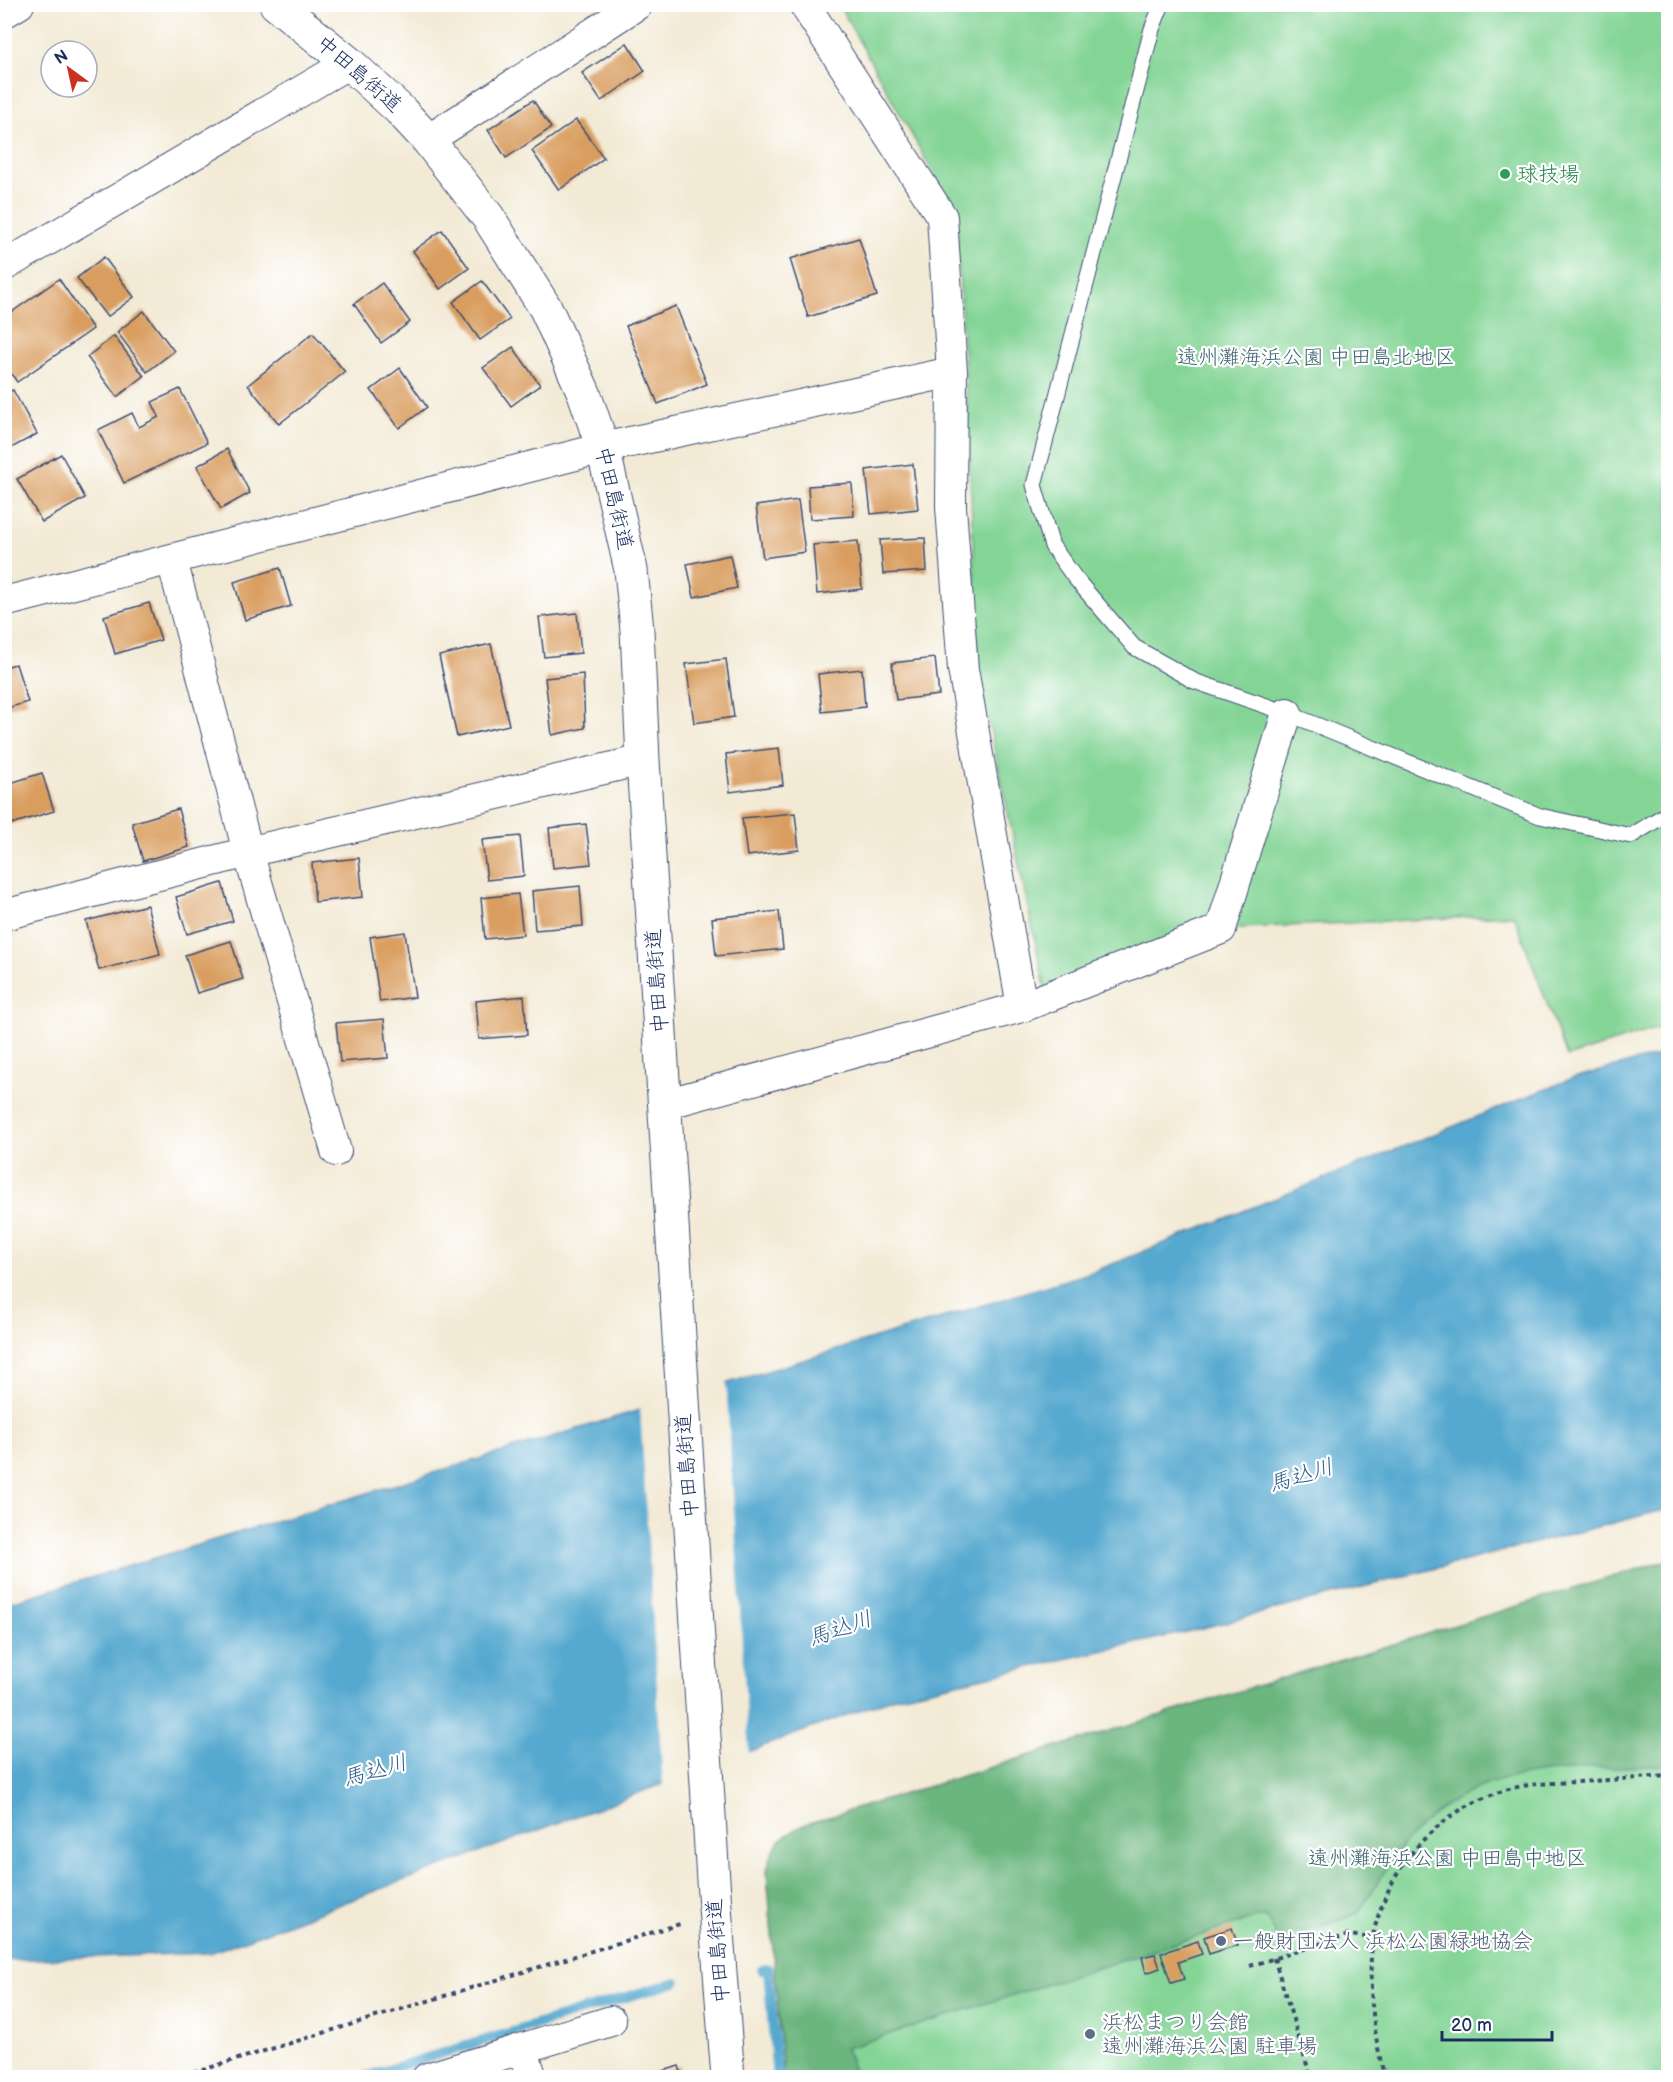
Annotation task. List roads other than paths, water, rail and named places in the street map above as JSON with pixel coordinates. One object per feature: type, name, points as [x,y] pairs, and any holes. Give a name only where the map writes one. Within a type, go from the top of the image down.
[{"type":"street","points":[[4,13],[19,4]]},
{"type":"street","name":"中田島街道","points":[[276,4],[349,63],[400,110],[428,140],[488,217],[546,309],[584,393],[603,448],[631,570],[637,630],[643,760],[713,1880],[728,2078]]},
{"type":"street","points":[[428,140],[638,4]]},
{"type":"street","points":[[804,4],[942,217],[952,372],[951,507],[963,669],[1022,1006]]},
{"type":"street","points":[[4,266],[349,63]]},
{"type":"street","points":[[4,602],[603,448],[952,372]]},
{"type":"street","points":[[172,560],[248,852],[336,1152]]},
{"type":"street","points":[[665,1104],[1022,1006],[1221,929],[1287,713]]},
{"type":"street","points":[[4,915],[248,852],[643,760]]},
{"type":"street","points":[[427,2078],[611,2021]]},
{"type":"street","points":[[522,2049],[532,2078]]},
{"type":"lane","points":[[1162,4],[1152,28],[1034,485],[1052,546],[1075,578],[1134,647],[1194,681],[1287,713],[1540,816],[1631,836],[1668,813]]},
{"type":"water","name":"馬込川","points":[[1668,1053],[1668,1509],[1191,1631],[895,1697],[210,1953],[5,1960],[4,1604],[1095,1271],[1573,1078]]},
{"type":"waterway","points":[[762,1970],[768,1969],[777,2078]]},
{"type":"waterway","points":[[361,2078],[676,1982]]},
{"type":"place","name":"球技場","points":[[1505,174]]},
{"type":"place","name":"一般財団法人 浜松公園緑地協会","points":[[1221,1941]]},
{"type":"place","name":"浜松まつり会館 遠州灘海浜公園 駐車場","points":[[1090,2034]]},
{"type":"park label","name":"遠州灘海浜公園 中田島北地区","points":[[1316,357]]},
{"type":"park label","name":"遠州灘海浜公園 中田島中地区","points":[[1447,1858]]}]
